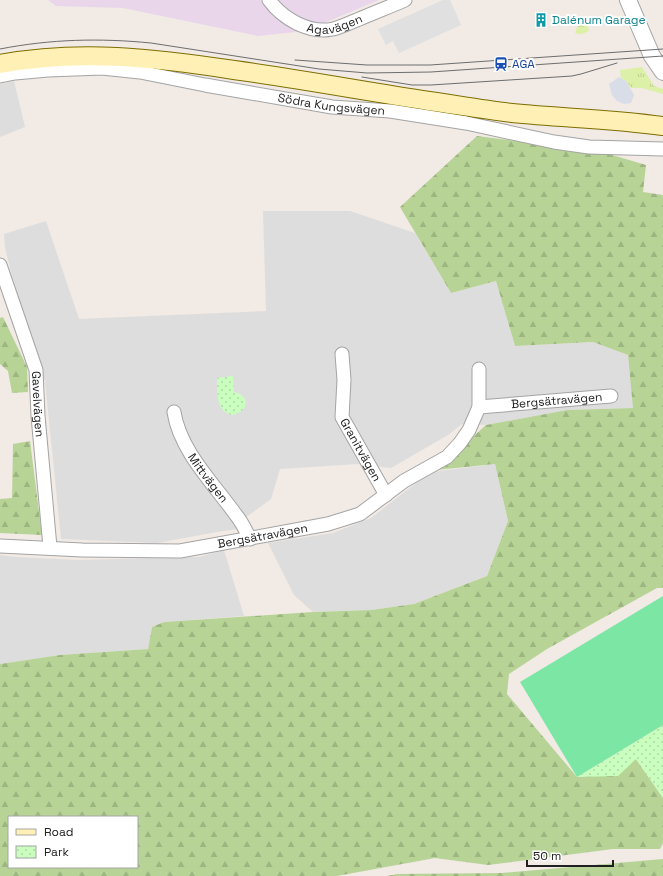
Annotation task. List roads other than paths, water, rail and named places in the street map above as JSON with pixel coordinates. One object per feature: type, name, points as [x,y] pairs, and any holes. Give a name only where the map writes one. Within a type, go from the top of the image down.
[{"type":"main road","name":"Södra Kungsvägen","points":[[0,64],[46,57],[133,57],[336,85],[397,96],[513,113],[663,126]]},
{"type":"street","name":"Agavägen","points":[[269,0],[285,17],[304,26],[321,30],[334,29],[406,0]]},
{"type":"street","points":[[628,0],[652,56],[662,69]]},
{"type":"street","name":"Södra Kungsvägen","points":[[0,76],[48,70],[102,68],[140,72],[332,107],[390,111],[466,123],[554,142],[589,146],[663,149]]},
{"type":"street","name":"Gavelvägen","points":[[0,266],[36,370],[38,416],[50,547]]},
{"type":"street","name":"Granitvägen","points":[[342,354],[344,380],[342,417],[386,495]]},
{"type":"street","name":"Bergsätravägen","points":[[0,546],[50,547],[82,550],[180,551],[328,524],[360,514],[404,481],[447,457],[460,442],[469,430],[479,406],[478,369]]},
{"type":"street","name":"Bergsätravägen","points":[[479,406],[611,396]]},
{"type":"street","name":"Mittvägen","points":[[174,412],[183,439],[191,456],[238,516],[250,539]]},
{"type":"tram line","points":[[0,49],[57,41],[132,41],[319,69],[367,73],[431,72],[663,56]]},
{"type":"tram line","points":[[295,60],[367,65],[430,65],[663,49]]},
{"type":"tram line","points":[[362,77],[412,85],[431,85],[572,76],[617,63]]},
{"type":"place","name":"Dalénum Garage","points":[[541,20]]},
{"type":"place","name":"AGA","points":[[501,64]]}]
